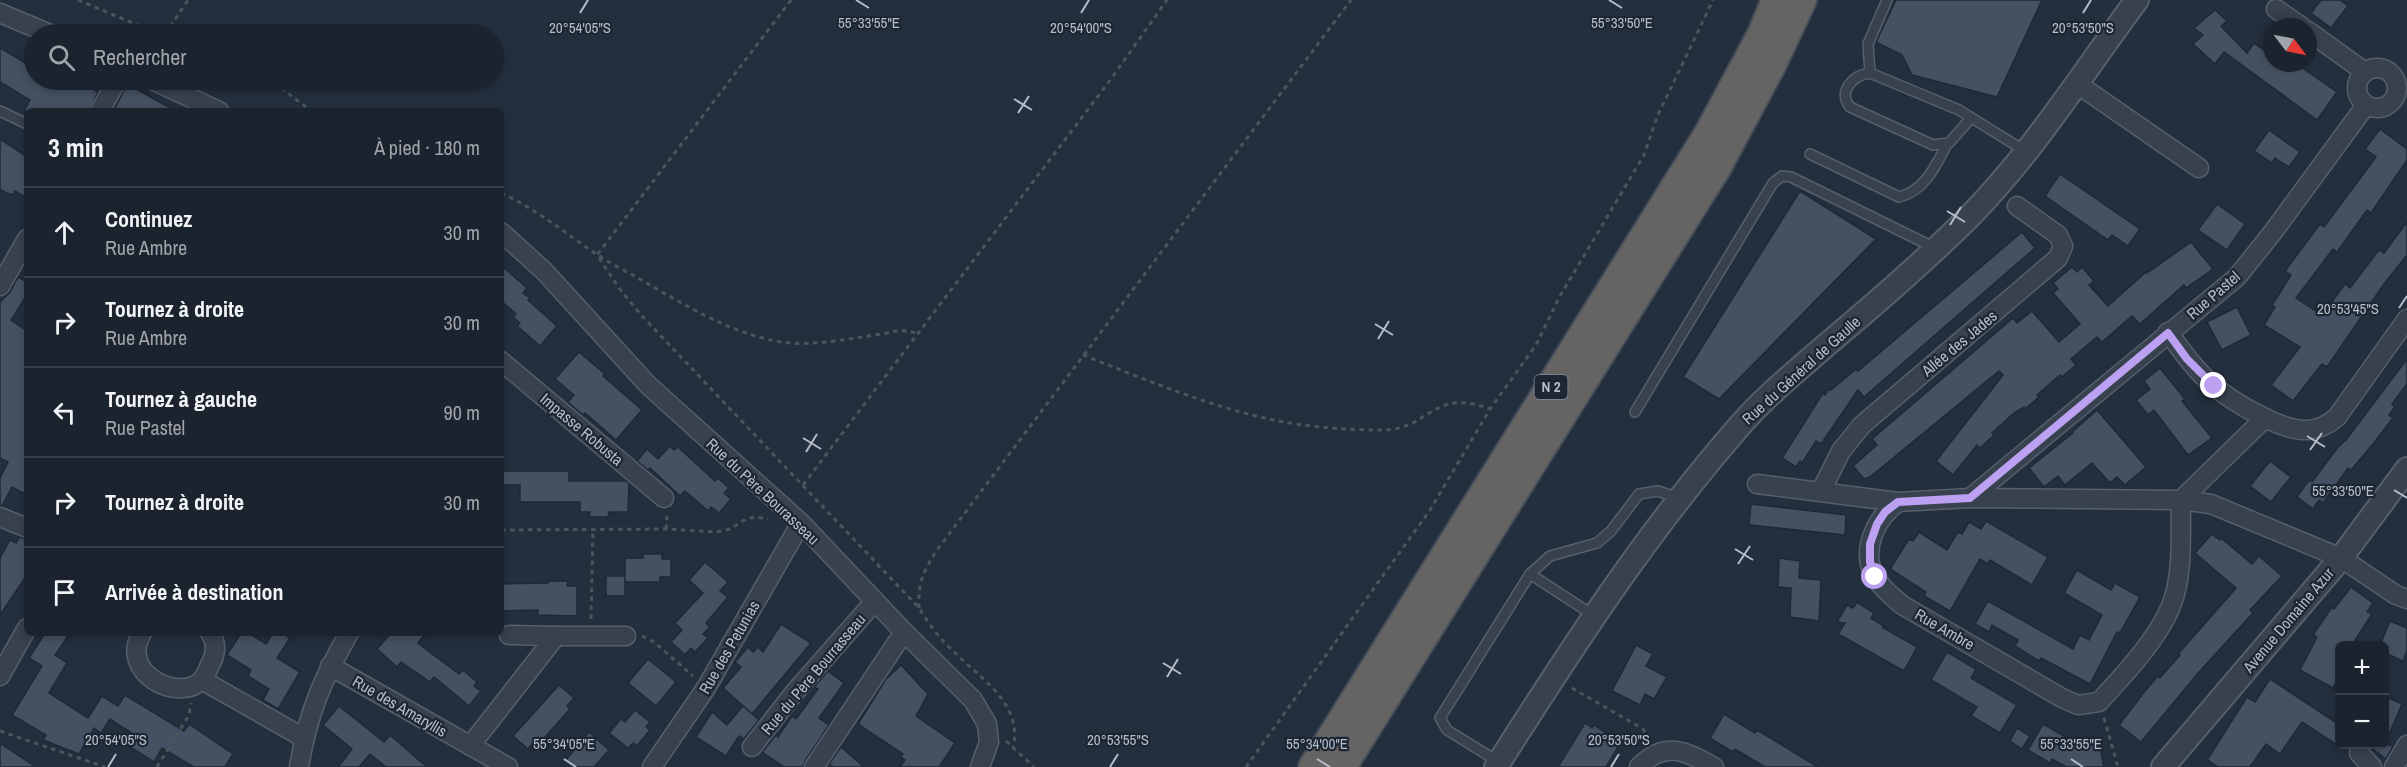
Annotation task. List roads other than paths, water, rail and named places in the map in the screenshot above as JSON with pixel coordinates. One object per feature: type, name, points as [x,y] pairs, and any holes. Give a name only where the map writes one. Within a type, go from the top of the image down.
[{"type":"highway","name":"N 2","points":[[1313,767],[1709,133],[1762,34],[1776,0]]},
{"type":"highway","name":"N 2","points":[[1342,767],[1717,167],[1772,64],[1802,0]]},
{"type":"highway","points":[[1352,767],[1430,628]]},
{"type":"street","name":"Rue du Général de Gaulle","points":[[1497,765],[1593,615],[1679,498],[1768,396],[1936,249],[2001,183],[2076,83],[2130,2]]},
{"type":"street","points":[[2276,9],[2289,18]]},
{"type":"street","points":[[0,13],[26,24]]},
{"type":"street","points":[[2317,37],[2365,72]]},
{"type":"street","points":[[2377,68],[2393,76],[2400,104],[2372,107],[2366,105],[2358,95],[2357,88],[2361,76],[2377,68]]},
{"type":"street","points":[[2076,83],[2199,168]]},
{"type":"street","points":[[102,108],[112,90]]},
{"type":"street","points":[[174,90],[213,108]]},
{"type":"street","name":"Rue Pastel","points":[[1970,498],[2237,276],[2366,105]]},
{"type":"street","name":"Allée des Jades","points":[[1821,491],[1841,451],[1862,425],[2058,258],[2063,246],[2058,235],[2017,206]]},
{"type":"street","name":"Rue du Père Bourasseau","points":[[504,235],[544,271],[648,385],[801,524],[904,632],[974,700],[987,724],[989,742],[980,767]]},
{"type":"street","points":[[0,286],[24,244]]},
{"type":"street","points":[[2168,333],[2187,359],[2214,386],[2265,418],[2306,430],[2326,426],[2337,417],[2407,319]]},
{"type":"street","name":"Impasse Robusta","points":[[504,364],[664,498]]},
{"type":"street","points":[[2181,500],[2265,418]]},
{"type":"street","name":"Avenue Domaine Azur","points":[[2163,767],[2341,558],[2407,469]]},
{"type":"street","points":[[1757,484],[1898,502],[1970,498],[2181,500],[2211,504],[2341,558],[2389,590],[2407,599]]},
{"type":"street","name":"Rue Ambre","points":[[1898,502],[1885,512],[1877,524],[1870,544],[1870,562],[1875,577],[1887,592],[1902,605],[2062,698],[2078,705],[2099,702],[2149,644],[2171,605],[2179,572],[2181,500]]},
{"type":"street","points":[[2,522],[24,527]]},
{"type":"street","name":"Rue des Petunias","points":[[652,767],[706,687],[801,524]]},
{"type":"street","name":"Rue du Père Bourrasseau","points":[[752,747],[794,693],[875,601]]},
{"type":"street","points":[[814,767],[904,632]]},
{"type":"street","points":[[0,676],[24,633]]},
{"type":"street","points":[[509,635],[626,636]]},
{"type":"street","points":[[140,636],[136,642],[135,656],[139,667],[171,688],[194,684],[304,738]]},
{"type":"street","points":[[194,684],[214,656],[215,640],[212,636]]},
{"type":"street","points":[[298,767],[314,703],[330,666],[347,636]]},
{"type":"street","points":[[470,746],[556,636]]},
{"type":"street","name":"Rue des Amaryllis","points":[[330,666],[508,767]]},
{"type":"street","points":[[2394,767],[2407,745]]},
{"type":"street","points":[[1639,767],[1659,754],[1674,749],[1691,754],[1714,767]]},
{"type":"street","points":[[2359,753],[2372,767]]},
{"type":"lane","points":[[1870,73],[1868,44],[1887,0]]},
{"type":"lane","points":[[1947,144],[1933,145],[1850,107],[1845,101],[1845,93],[1851,81],[1860,74],[1870,73],[1959,110],[2025,151]]},
{"type":"lane","points":[[0,111],[24,123]]},
{"type":"lane","points":[[1810,154],[1899,197],[1919,188],[1931,173],[1947,144],[1971,118]]},
{"type":"lane","points":[[1635,412],[1773,183],[1782,176],[1791,177],[1936,249]]},
{"type":"lane","points":[[1497,765],[1447,730],[1440,718],[1530,574],[1550,556],[1597,543],[1611,531],[1639,494],[1658,491],[1679,498]]},
{"type":"lane","points":[[1530,574],[1593,615]]}]
